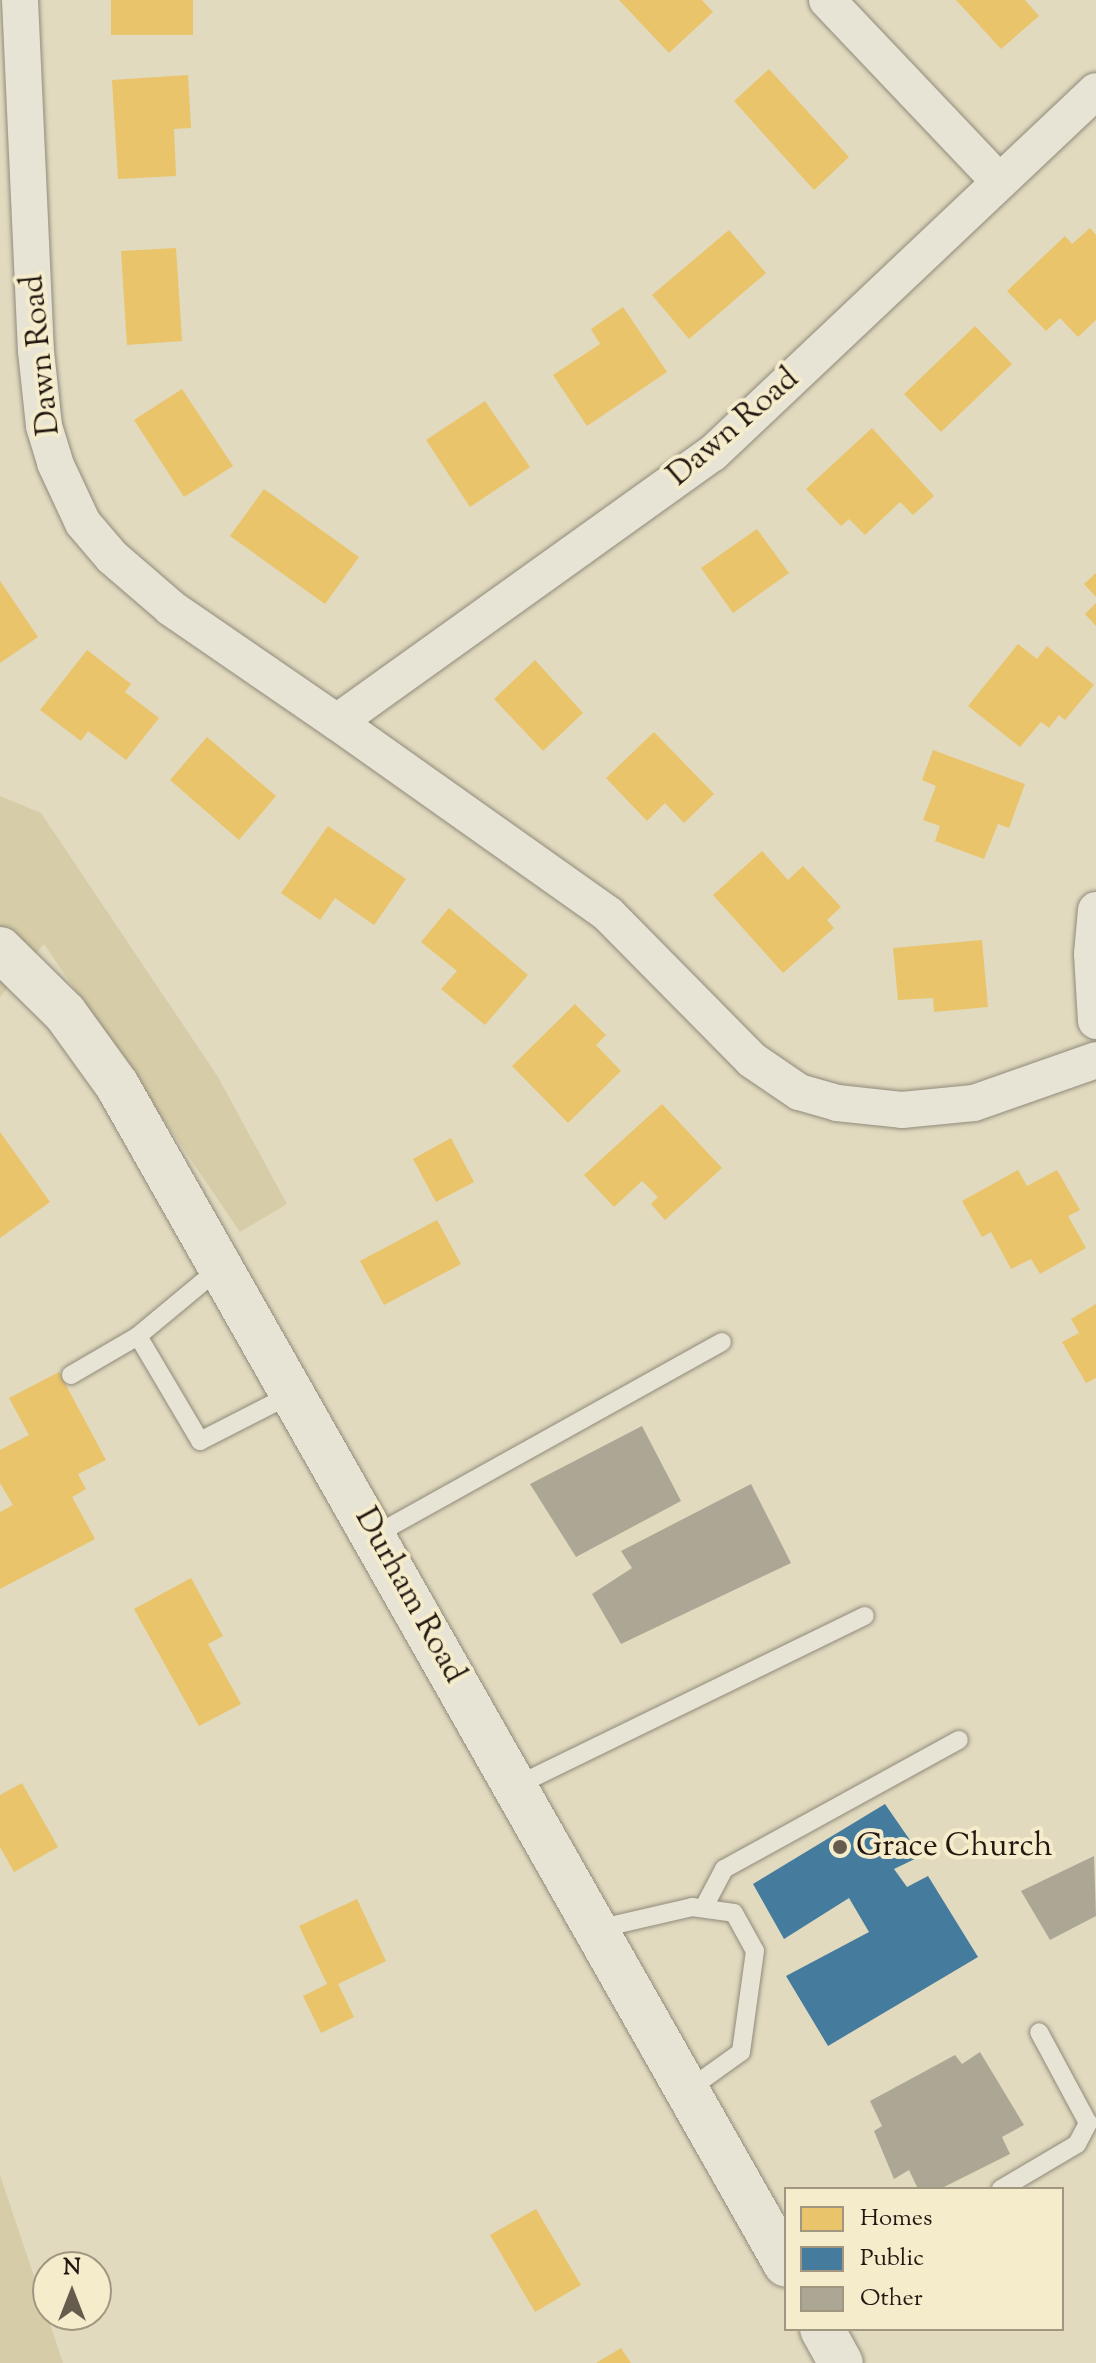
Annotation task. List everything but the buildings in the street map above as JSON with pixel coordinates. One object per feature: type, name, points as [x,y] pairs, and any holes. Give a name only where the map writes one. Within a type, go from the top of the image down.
[{"type":"main road","name":"Durham Road","points":[[0,949],[65,1013],[117,1085],[223,1265],[784,2261]]},
{"type":"main road","points":[[823,2331],[841,2363]]},
{"type":"street","name":"Dawn Road","points":[[20,0],[36,351],[44,426],[55,463],[83,523],[112,557],[171,608],[608,914],[752,1060],[799,1092],[837,1103],[902,1110],[974,1103],[1096,1060]]},
{"type":"street","points":[[827,0],[999,181]]},
{"type":"street","name":"Dawn Road","points":[[337,722],[712,454],[1096,91]]},
{"type":"street","points":[[1096,910],[1092,954],[1096,1021]]},
{"type":"lane","points":[[71,1375],[138,1336],[223,1265]]},
{"type":"lane","points":[[138,1336],[200,1441],[294,1393]]},
{"type":"lane","points":[[375,1535],[722,1342]]},
{"type":"lane","points":[[516,1786],[865,1616]]},
{"type":"lane","points":[[704,1907],[724,1869],[959,1740]]},
{"type":"lane","points":[[597,1929],[704,1907],[734,1913],[755,1951],[741,2052],[688,2090]]},
{"type":"lane","points":[[1004,2187],[1077,2144],[1088,2123],[1039,2032]]},
{"type":"shaded area","points":[[0,796],[41,813],[218,1077],[287,1204],[240,1232],[44,944],[0,997]]},
{"type":"shaded area","points":[[0,2175],[32,2270],[32,2331],[52,2331],[63,2363],[0,2363]]},
{"type":"place","name":"Grace Church","points":[[840,1847]]}]
